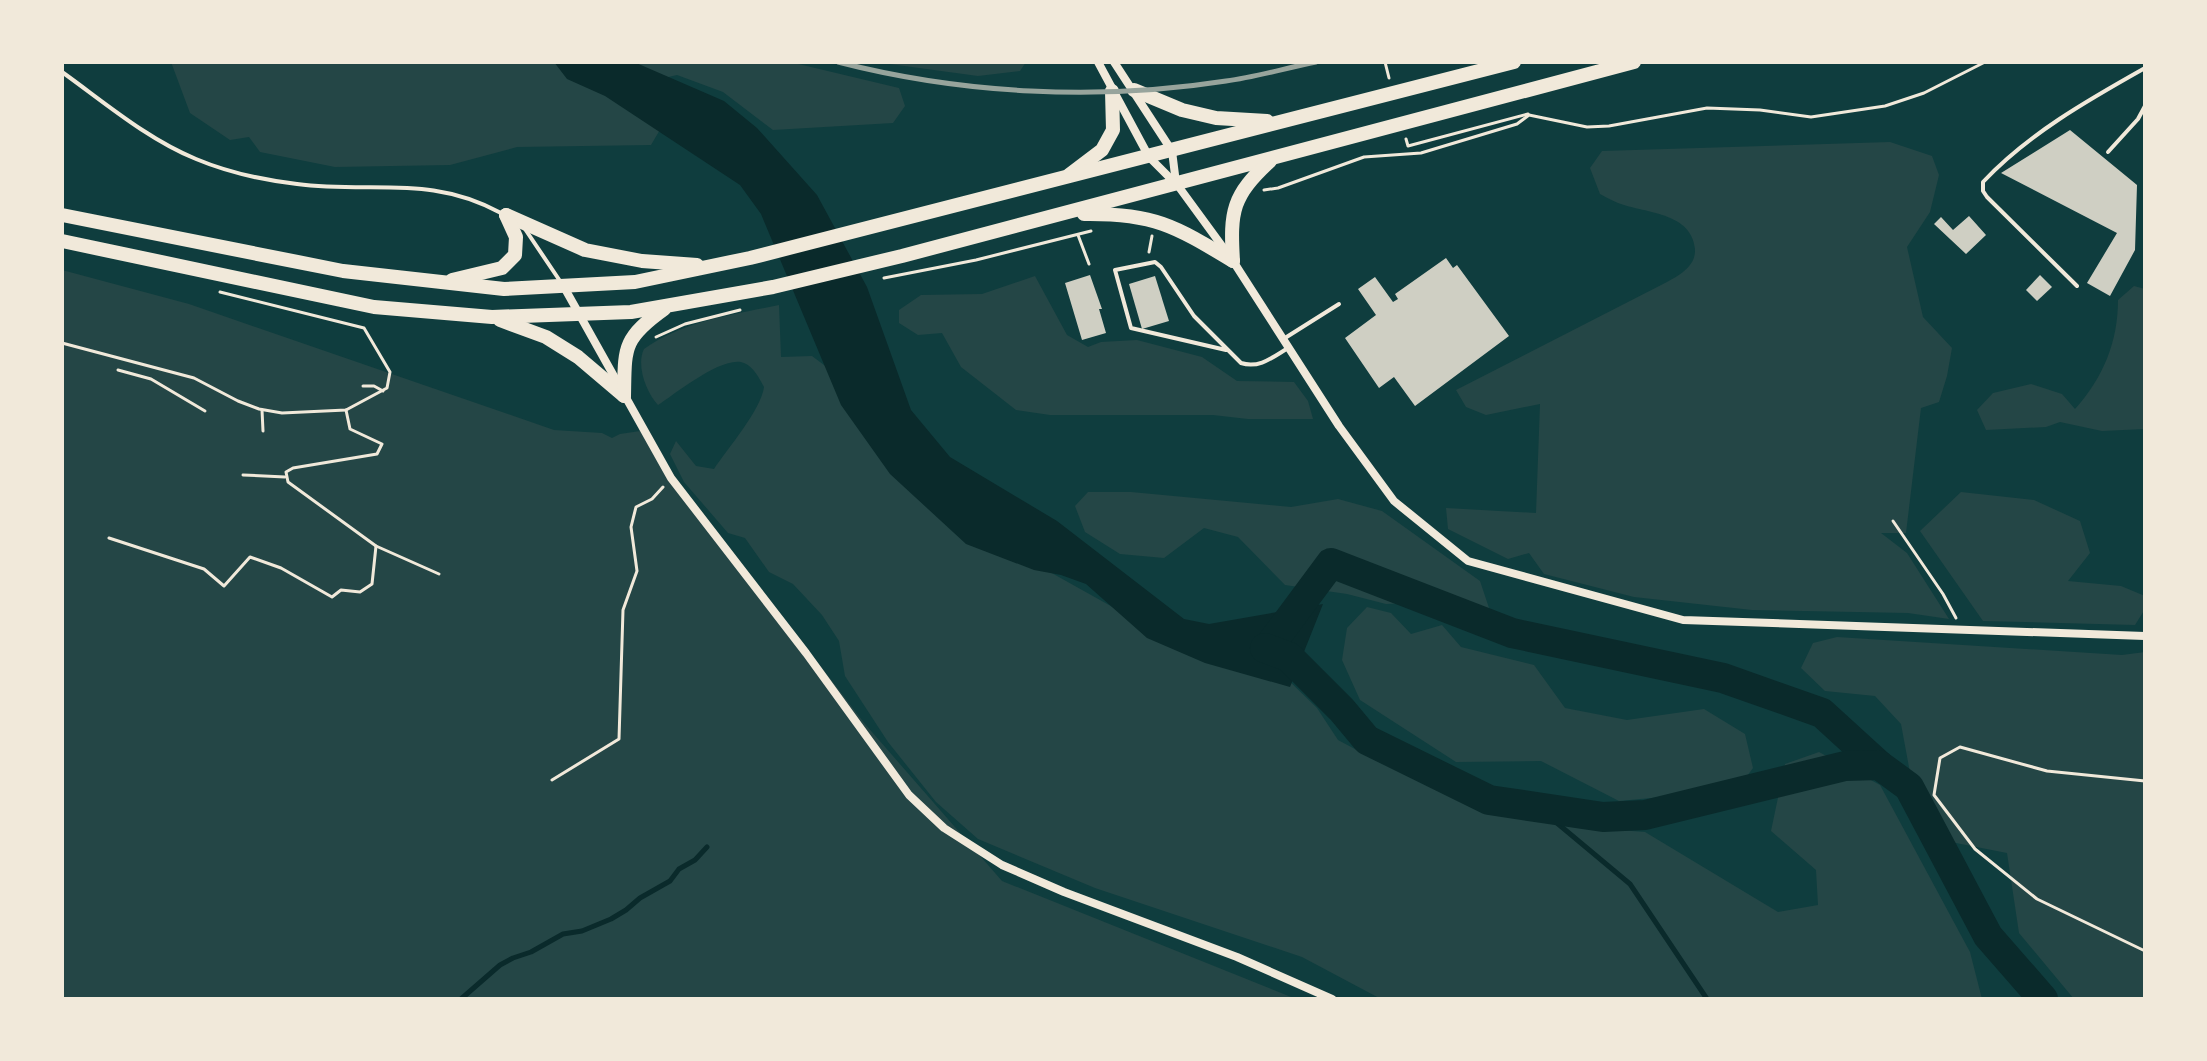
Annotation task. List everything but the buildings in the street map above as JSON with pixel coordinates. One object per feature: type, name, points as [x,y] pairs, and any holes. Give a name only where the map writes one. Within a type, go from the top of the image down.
[{"type":"highway","points":[[62,215],[343,271],[504,289],[635,282],[750,258],[1064,180],[1514,62]]},
{"type":"highway","points":[[62,241],[374,307],[492,317],[631,312],[773,287],[902,256],[1634,62]]},
{"type":"highway","points":[[1134,90],[1182,110],[1216,118],[1283,122]]},
{"type":"highway","points":[[1064,180],[1102,150],[1113,130],[1112,91]]},
{"type":"highway","points":[[1233,261],[1231,230],[1237,199],[1250,180],[1274,158]]},
{"type":"highway","points":[[1059,214],[1120,213],[1154,219],[1185,232],[1233,261]]},
{"type":"highway","points":[[506,215],[585,250],[642,261],[716,266]]},
{"type":"highway","points":[[441,282],[502,268],[515,255],[516,237],[506,215]]},
{"type":"highway","points":[[624,396],[626,348],[642,324],[668,306]]},
{"type":"highway","points":[[492,317],[546,337],[578,357],[624,396]]},
{"type":"street","points":[[1098,62],[1149,157],[1176,183],[1233,261],[1339,426],[1394,501],[1468,561],[1683,620],[2145,636]]},
{"type":"street","points":[[1114,62],[1172,151],[1176,183]]},
{"type":"street","points":[[564,287],[671,478],[806,653],[909,795],[944,828],[1002,865],[1064,892],[1237,957],[1332,999]]},
{"type":"lane","points":[[2077,286],[1987,197],[1983,182],[2038,135],[2083,103],[2145,68]]},
{"type":"lane","points":[[62,72],[148,133],[195,159],[255,177],[300,185],[440,190],[475,199],[506,215],[525,230],[564,287]]},
{"type":"lane","points":[[2108,152],[2138,119],[2145,106]]},
{"type":"lane","points":[[1226,350],[1131,328],[1115,270],[1155,262],[1194,316],[1241,363],[1259,365],[1288,348]]},
{"type":"lane","points":[[1283,339],[1339,304]]},
{"type":"path","points":[[1439,137],[1525,113],[1587,127],[1609,126],[1707,108],[1760,110],[1811,117],[1885,106],[1924,93],[1985,62]]},
{"type":"path","points":[[1278,188],[1364,157],[1409,155],[1434,149],[1517,124],[1529,115]]},
{"type":"path","points":[[880,279],[1092,231]]},
{"type":"path","points":[[1149,252],[1153,231]]},
{"type":"path","points":[[1077,233],[1089,264]]},
{"type":"path","points":[[62,343],[194,378],[238,401],[282,413],[346,410],[387,388],[390,372],[364,328],[217,291]]},
{"type":"path","points":[[646,344],[685,324],[753,308]]},
{"type":"path","points":[[151,379],[156,366]]},
{"type":"path","points":[[118,370],[151,379],[205,411]]},
{"type":"path","points":[[363,386],[374,386],[383,391]]},
{"type":"path","points":[[262,410],[263,431]]},
{"type":"path","points":[[346,410],[350,429],[379,442],[382,449],[377,454],[293,468],[286,472],[285,477],[376,546],[439,574]]},
{"type":"path","points":[[243,475],[285,477]]},
{"type":"path","points":[[552,780],[619,739],[623,610],[637,571],[631,527],[636,507],[652,499],[671,478]]},
{"type":"path","points":[[1893,521],[1943,594],[1958,622],[1958,629]]},
{"type":"path","points":[[109,538],[204,569],[224,586],[250,557],[281,568],[332,597],[341,590],[360,592],[372,584],[376,546]]},
{"type":"path","points":[[2145,781],[2047,771],[1960,747],[1940,758],[1934,795],[1975,849],[2037,899],[2145,951]]},
{"type":"shaded area","points":[[171,62],[563,62],[661,128],[651,145],[517,147],[450,165],[335,167],[260,152],[249,137],[230,140],[190,113]]},
{"type":"shaded area","points":[[554,62],[634,62],[724,101],[757,128],[817,195],[867,287],[911,410],[950,457],[1057,521],[1184,619],[1209,624],[1323,604],[1290,687],[1205,663],[1147,638],[1086,584],[1034,570],[966,544],[890,474],[841,405],[761,214],[740,185],[605,96],[567,79]]},
{"type":"shaded area","points":[[625,62],[790,62],[899,88],[905,106],[893,123],[773,130],[723,92],[677,75],[651,81]]},
{"type":"shaded area","points":[[875,62],[1026,62],[1020,71],[978,76]]},
{"type":"shaded area","points":[[1890,142],[1932,156],[1939,175],[1930,212],[1907,247],[1923,317],[1952,348],[1939,402],[1921,408],[1906,533],[1881,533],[1907,553],[1949,619],[1908,613],[1752,610],[1634,597],[1544,574],[1529,553],[1508,559],[1448,529],[1446,508],[1536,513],[1540,404],[1486,415],[1466,407],[1456,390],[1667,282],[1682,273],[1693,260],[1695,249],[1692,237],[1678,222],[1600,194],[1590,168],[1602,151]]},
{"type":"shaded area","points":[[62,270],[189,304],[554,430],[602,433],[612,438],[640,431],[865,724],[1002,881],[1296,999],[62,999]]},
{"type":"shaded area","points":[[1035,276],[1067,335],[1088,347],[1101,342],[1137,340],[1202,357],[1237,381],[1294,382],[1308,401],[1313,419],[1248,419],[1213,415],[1050,415],[1016,410],[961,367],[942,333],[918,335],[899,323],[899,310],[921,295],[982,294]]},
{"type":"shaded area","points":[[2134,286],[2145,289],[2145,429],[2102,431],[2060,422],[2046,427],[1986,430],[1977,410],[1993,393],[2031,384],[2062,394],[2075,409],[2094,385],[2107,359],[2115,330],[2118,300]]},
{"type":"shaded area","points":[[779,305],[781,357],[812,356],[832,371],[1032,562],[1168,638],[1283,675],[1317,708],[1338,740],[1381,763],[1593,828],[1645,832],[1778,912],[1818,905],[1816,870],[1771,831],[1785,764],[1819,752],[1880,785],[1970,952],[1982,999],[1381,999],[1302,957],[1095,888],[978,839],[936,802],[888,742],[845,676],[839,641],[822,615],[793,584],[769,572],[745,538],[728,533],[684,482],[670,454],[676,441],[696,466],[714,469],[751,418],[764,387],[751,367],[735,362],[712,369],[658,405],[644,378],[641,363],[644,349],[692,325]]},
{"type":"shaded area","points":[[1088,492],[1131,492],[1291,507],[1338,499],[1382,511],[1480,581],[1489,608],[1465,613],[1431,602],[1386,604],[1347,594],[1285,585],[1238,537],[1204,528],[1164,558],[1120,554],[1085,532],[1075,506]]},
{"type":"shaded area","points":[[1961,492],[2034,500],[2080,521],[2090,553],[2068,581],[2121,586],[2145,596],[2145,609],[2135,625],[1983,621],[1920,531]]},
{"type":"shaded area","points":[[1367,607],[1391,613],[1411,634],[1442,625],[1461,647],[1534,665],[1565,708],[1627,720],[1704,709],[1745,734],[1753,768],[1727,803],[1691,816],[1662,797],[1619,801],[1541,761],[1456,762],[1360,700],[1342,660],[1347,628]]},
{"type":"shaded area","points":[[1837,637],[2122,655],[2145,652],[2145,999],[2074,999],[2019,933],[2007,853],[1951,842],[1911,778],[1901,724],[1875,696],[1825,691],[1801,668],[1813,643]]},
{"type":"waterway","points":[[1273,641],[1331,563],[1512,633],[1723,678],[1822,713],[1879,765]]},
{"type":"waterway","points":[[1265,648],[1289,657],[1367,740],[1489,800],[1603,817],[1645,815],[1845,766],[1879,765],[1909,787],[1988,936],[2043,999]]},
{"type":"waterway","points":[[1539,808],[1630,884],[1707,999]]},
{"type":"waterway","points":[[461,999],[500,965],[563,934],[582,931],[626,910],[670,881],[679,869],[695,860],[707,847]]},
{"type":"railway","points":[[838,62],[933,81],[1031,91],[1080,92],[1178,87],[1237,79],[1316,62]]}]
